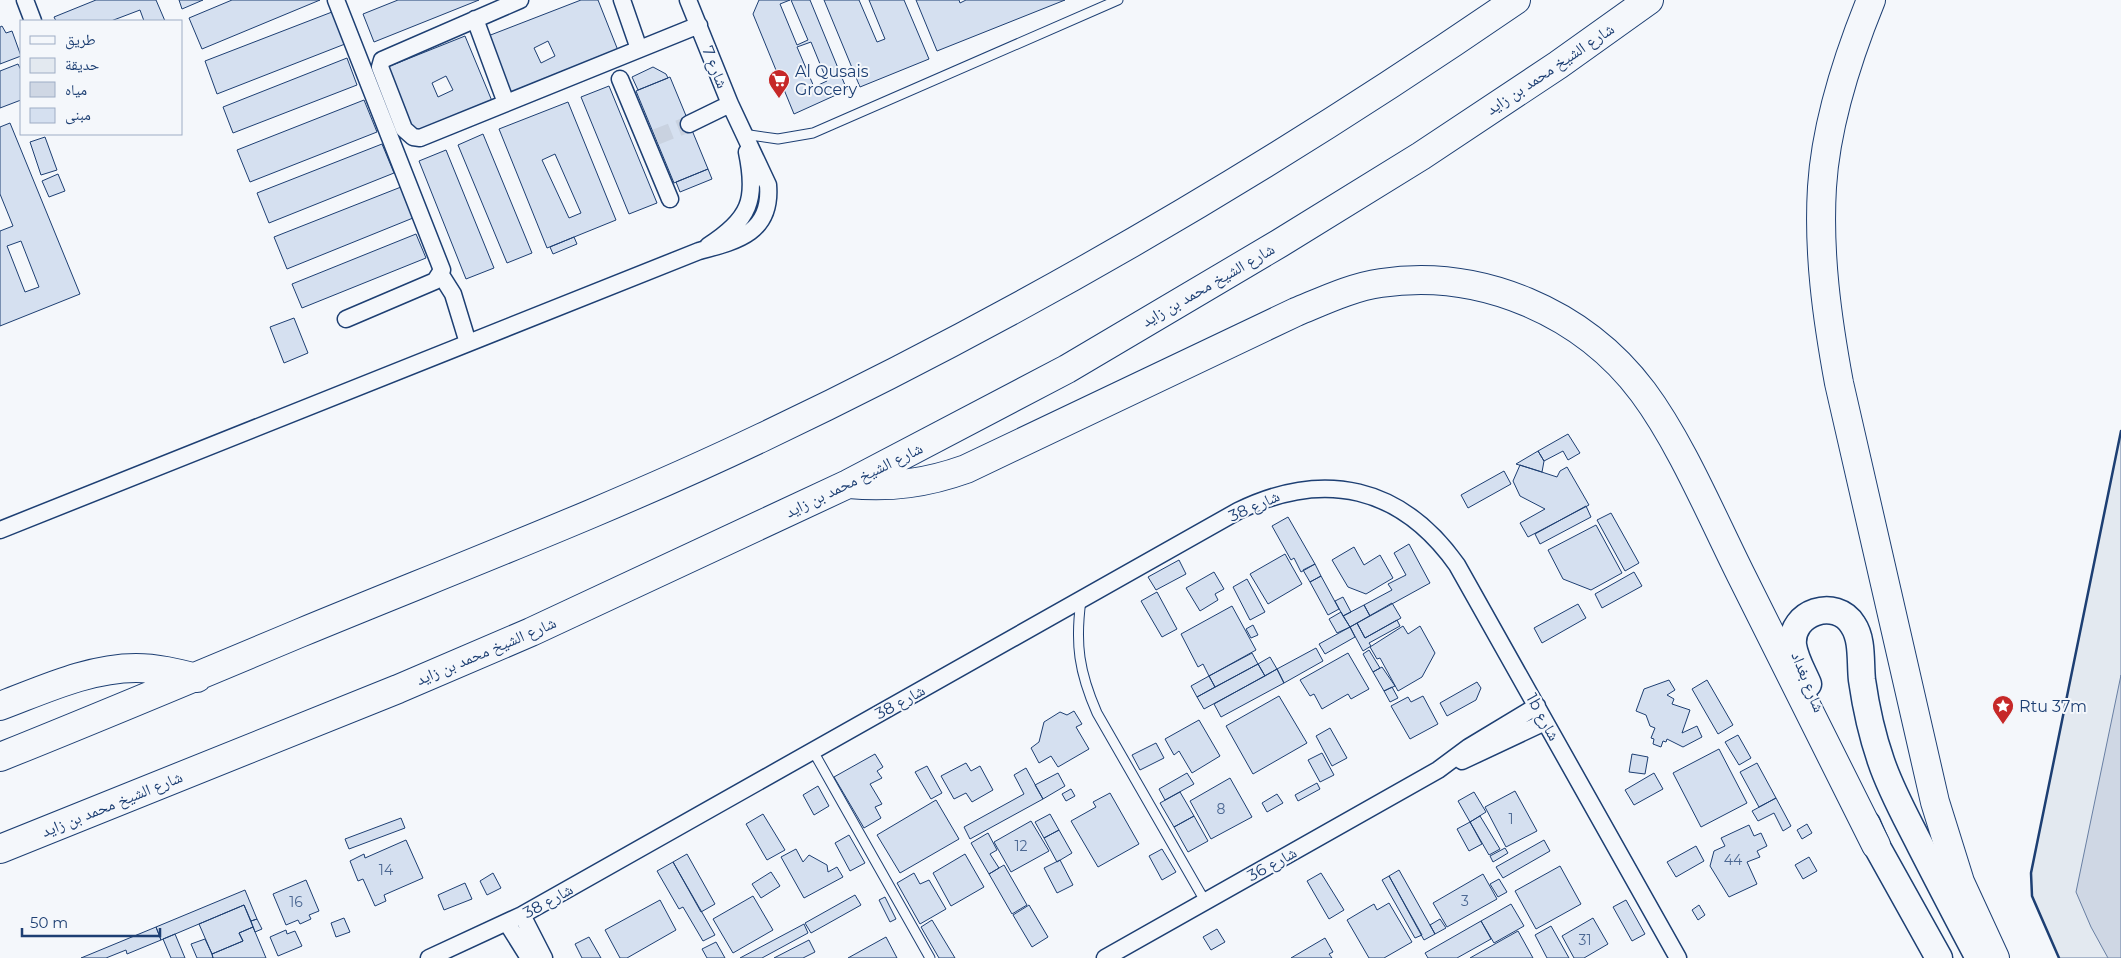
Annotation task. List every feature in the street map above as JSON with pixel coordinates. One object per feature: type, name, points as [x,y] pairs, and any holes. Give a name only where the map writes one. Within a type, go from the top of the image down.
[{"type":"highway","points":[[0,757],[197,678],[647,490],[879,380],[1079,274],[1215,195],[1324,127],[1516,0]]},
{"type":"highway","name":"شارع الشيخ محمد بن زايد","points":[[0,849],[398,689],[531,632],[848,484],[1067,369],[1280,243],[1421,156],[1558,65],[1649,0]]},
{"type":"highway","points":[[1872,0],[1856,38],[1841,86],[1829,136],[1822,186],[1821,254],[1827,317],[1839,383],[1936,802],[1960,882],[1995,958]]},
{"type":"highway","points":[[848,484],[878,487],[908,485],[938,479],[966,469],[1296,312],[1342,293],[1380,283],[1423,280],[1465,284],[1507,294],[1546,310],[1583,332],[1616,360],[1644,392],[1689,471],[1876,845]]},
{"type":"highway","points":[[0,706],[75,679],[105,671],[136,668],[167,670],[197,678]]},
{"type":"main road","name":"شارع بغداد","points":[[1939,958],[1876,845],[1793,645],[1794,632],[1800,622],[1809,614],[1820,610],[1832,610],[1844,614],[1858,633],[1866,705],[1882,763],[1906,818],[1979,958]]},
{"type":"street","points":[[25,0],[33,20]]},
{"type":"street","points":[[336,0],[441,266],[441,275],[453,294],[468,343]]},
{"type":"street","points":[[520,0],[382,60],[380,67],[404,130],[413,137],[420,138],[698,25]]},
{"type":"street","points":[[622,0],[639,49]]},
{"type":"street","name":"شارع 7","points":[[0,530],[699,251],[720,238],[749,204],[752,177],[743,134],[688,0]]},
{"type":"street","points":[[475,19],[506,103]]},
{"type":"street","points":[[620,79],[650,139],[670,199]]},
{"type":"street","points":[[689,124],[730,104]]},
{"type":"street","points":[[346,319],[435,281],[441,275]]},
{"type":"street","name":"شارع 38","points":[[429,958],[522,915],[1265,498],[1294,490],[1323,488],[1353,491],[1381,500]]},
{"type":"street","name":"1b شارع","points":[[1381,500],[1404,511],[1424,526],[1442,544],[1457,565],[1678,958]]},
{"type":"street","name":"شارع 36","points":[[1438,770],[1468,747],[1537,706]]},
{"type":"street","name":"شارع 36","points":[[1105,958],[1438,770],[1546,722]]},
{"type":"street","points":[[522,915],[544,958]]},
{"type":"street","points":[[507,923],[529,958]]},
{"type":"lane","points":[[743,134],[778,139],[813,133],[1118,0]]},
{"type":"lane","points":[[1081,600],[1077,629],[1078,658],[1085,686],[1097,712],[1205,902]]},
{"type":"lane","points":[[813,751],[930,958]]},
{"type":"green space","points":[[2121,431],[2121,958],[2059,958],[2032,896],[2031,873]]},
{"type":"water","points":[[2121,675],[2121,958],[2108,958],[2091,927],[2076,892]]},
{"type":"building","points":[[96,0],[156,0],[165,20],[144,20],[140,10],[114,20],[56,20],[54,17]]},
{"type":"building","points":[[179,0],[203,0],[182,9]]},
{"type":"building","points":[[232,0],[320,0],[202,49],[189,18]]},
{"type":"building","points":[[398,0],[479,0],[374,42],[363,14]]},
{"type":"building","points":[[581,0],[598,0],[619,53],[511,95],[488,36]],"holes":[[[548,41],[555,56],[541,63],[534,48]]]},
{"type":"building","points":[[759,0],[790,0],[780,4],[797,45],[808,40],[791,0],[810,0],[847,90],[794,114],[753,14]],"holes":[[[811,42],[827,81],[814,87],[797,47]]]},
{"type":"building","points":[[824,0],[859,0],[877,42],[885,39],[869,0],[904,0],[929,59],[860,87]]},
{"type":"building","points":[[916,0],[959,0],[960,3],[966,0],[1065,0],[937,51]]},
{"type":"building","points":[[332,12],[345,44],[217,94],[205,61]]},
{"type":"building","points":[[2,26],[6,33],[12,31],[20,56],[0,64],[0,27]]},
{"type":"building","points":[[465,36],[492,101],[412,134],[385,68]],"holes":[[[446,76],[453,90],[438,97],[432,83]]]},
{"type":"building","points":[[347,58],[357,85],[233,133],[223,107]]},
{"type":"building","points":[[18,64],[20,68],[20,100],[0,108],[0,71]]},
{"type":"building","points":[[653,67],[666,74],[668,78],[638,90],[632,77]]},
{"type":"building","points":[[670,77],[708,169],[674,183],[636,91]]},
{"type":"building","points":[[609,86],[657,203],[629,214],[581,97]]},
{"type":"building","points":[[364,100],[377,132],[250,182],[237,150]]},
{"type":"building","points":[[568,102],[616,220],[547,248],[499,129]],"holes":[[[555,154],[581,213],[569,218],[542,160]]]},
{"type":"building","points":[[10,123],[80,294],[0,326],[0,231],[13,226],[0,194],[0,127]],"holes":[[[21,241],[39,287],[25,292],[7,246]]]},
{"type":"building","points":[[483,134],[532,253],[507,263],[458,145]]},
{"type":"building","points":[[45,137],[57,170],[41,175],[30,142]]},
{"type":"building","points":[[382,144],[394,173],[269,223],[257,193]]},
{"type":"building","points":[[446,150],[494,268],[466,279],[419,161]]},
{"type":"building","points":[[708,169],[712,179],[680,192],[676,182]]},
{"type":"building","points":[[58,174],[65,191],[49,197],[42,181]]},
{"type":"building","points":[[401,187],[413,218],[287,269],[274,237]]},
{"type":"building","points":[[416,234],[426,258],[302,308],[292,284]]},
{"type":"building","points":[[574,237],[577,244],[553,254],[550,247]]},
{"type":"building","points":[[294,318],[308,353],[284,363],[270,327]]},
{"type":"building","points":[[1568,434],[1580,453],[1568,460],[1563,451],[1544,461],[1538,451]]},
{"type":"building","points":[[1538,451],[1544,461],[1542,472],[1516,464]]},
{"type":"building","points":[[1520,465],[1557,477],[1560,471],[1567,467],[1589,505],[1528,537],[1520,523],[1545,509],[1520,496],[1513,481]]},
{"type":"building","points":[[1504,471],[1511,484],[1468,508],[1461,495]]},
{"type":"building","points":[[1586,506],[1591,517],[1540,544],[1535,534]]},
{"type":"building","points":[[1611,513],[1639,563],[1625,571],[1597,520]]},
{"type":"building","points":[[1288,517],[1315,564],[1301,572],[1294,558],[1291,560],[1272,526]]},
{"type":"building","points":[[1596,525],[1622,573],[1591,590],[1563,579],[1548,550]]},
{"type":"building","points":[[1409,544],[1430,583],[1370,616],[1364,605],[1392,590],[1388,584],[1406,575],[1394,553]]},
{"type":"building","points":[[1354,547],[1364,565],[1380,555],[1393,578],[1366,594],[1348,587],[1332,560]]},
{"type":"building","points":[[1285,554],[1302,584],[1268,604],[1250,574]]},
{"type":"building","points":[[1179,560],[1186,574],[1156,590],[1148,577]]},
{"type":"building","points":[[1315,564],[1321,576],[1310,582],[1303,570]]},
{"type":"building","points":[[1214,572],[1224,589],[1215,594],[1218,600],[1200,611],[1186,588]]},
{"type":"building","points":[[1634,572],[1642,586],[1602,608],[1595,594]]},
{"type":"building","points":[[1321,576],[1339,609],[1328,615],[1310,582]]},
{"type":"building","points":[[1247,579],[1265,612],[1250,620],[1233,587]]},
{"type":"building","points":[[1157,592],[1177,629],[1162,637],[1141,601]]},
{"type":"building","points":[[1343,597],[1351,612],[1343,616],[1335,601]]},
{"type":"building","points":[[1392,603],[1401,618],[1365,638],[1357,623]]},
{"type":"building","points":[[1578,604],[1586,618],[1542,643],[1534,628]]},
{"type":"building","points":[[1364,605],[1370,616],[1350,627],[1343,616]]},
{"type":"building","points":[[1232,606],[1256,650],[1209,676],[1203,664],[1198,667],[1181,634]]},
{"type":"building","points":[[1341,612],[1350,627],[1337,633],[1329,619]]},
{"type":"building","points":[[1397,620],[1400,626],[1369,643],[1371,646],[1363,651],[1350,627],[1357,623],[1365,638]]},
{"type":"building","points":[[1253,625],[1258,635],[1251,638],[1246,629]]},
{"type":"building","points":[[1403,626],[1408,634],[1420,626],[1435,653],[1422,677],[1398,691],[1380,658],[1377,659],[1370,647]]},
{"type":"building","points":[[1350,627],[1355,637],[1325,654],[1319,644]]},
{"type":"building","points":[[1316,648],[1323,661],[1284,683],[1277,669]]},
{"type":"building","points":[[1369,650],[1380,668],[1373,672],[1363,654]]},
{"type":"building","points":[[1252,653],[1258,664],[1215,687],[1209,676]]},
{"type":"building","points":[[1348,653],[1369,689],[1351,699],[1348,694],[1322,709],[1314,694],[1310,696],[1300,680]]},
{"type":"building","points":[[1270,657],[1277,669],[1265,676],[1258,664]]},
{"type":"building","points":[[1258,664],[1265,676],[1204,709],[1197,697]]},
{"type":"building","points":[[1382,667],[1395,686],[1384,691],[1373,672]]},
{"type":"building","points":[[1277,669],[1284,683],[1221,717],[1214,704]]},
{"type":"building","points":[[1209,676],[1215,687],[1197,697],[1191,686]]},
{"type":"building","points":[[1669,680],[1675,690],[1667,695],[1674,699],[1672,704],[1690,710],[1682,733],[1697,726],[1702,737],[1683,747],[1667,739],[1666,742],[1663,741],[1661,747],[1653,744],[1654,739],[1651,738],[1655,728],[1650,726],[1646,715],[1636,711],[1644,689]]},
{"type":"building","points":[[1707,680],[1733,725],[1718,734],[1692,689]]},
{"type":"building","points":[[1477,682],[1481,688],[1476,700],[1447,716],[1440,703]]},
{"type":"building","points":[[1392,687],[1398,698],[1390,702],[1384,691]]},
{"type":"building","points":[[1279,696],[1307,743],[1253,774],[1226,726]]},
{"type":"building","points":[[1423,696],[1438,724],[1410,739],[1391,706],[1408,697],[1411,702]]},
{"type":"building","points":[[1074,711],[1082,724],[1076,727],[1089,749],[1058,767],[1051,756],[1039,763],[1031,748],[1039,742],[1044,722],[1060,712],[1067,715]]},
{"type":"building","points":[[1199,720],[1220,756],[1192,773],[1179,751],[1174,755],[1165,739]]},
{"type":"building","points":[[1330,728],[1347,758],[1332,766],[1316,736]]},
{"type":"building","points":[[1738,735],[1751,758],[1739,765],[1725,742]]},
{"type":"building","points":[[1156,743],[1164,758],[1140,770],[1132,755]]},
{"type":"building","points":[[1719,749],[1747,803],[1701,827],[1673,773]]},
{"type":"building","points":[[1322,753],[1334,775],[1320,782],[1308,760]]},
{"type":"building","points":[[875,754],[883,767],[877,771],[882,778],[870,784],[882,804],[875,807],[881,818],[864,828],[834,777]]},
{"type":"building","points":[[1632,754],[1648,757],[1645,774],[1629,772]]},
{"type":"building","points":[[966,763],[971,771],[980,766],[993,790],[972,802],[966,793],[954,799],[941,776]]},
{"type":"building","points":[[1757,763],[1776,798],[1759,807],[1740,772]]},
{"type":"building","points":[[927,766],[942,793],[931,799],[915,772]]},
{"type":"building","points":[[1026,768],[1043,799],[970,839],[964,827],[1024,794],[1014,775]]},
{"type":"building","points":[[1058,773],[1065,786],[1043,799],[1035,785]]},
{"type":"building","points":[[1187,773],[1194,784],[1165,800],[1159,789]]},
{"type":"building","points":[[1654,773],[1663,789],[1634,805],[1625,790]]},
{"type":"building","points":[[1230,778],[1252,817],[1211,839],[1190,801]]},
{"type":"building","points":[[1317,783],[1320,789],[1298,801],[1295,795]]},
{"type":"building","points":[[818,786],[829,806],[814,815],[803,795]]},
{"type":"building","points":[[1071,789],[1075,796],[1066,801],[1062,794]]},
{"type":"building","points":[[1515,791],[1537,831],[1506,847],[1485,807]]},
{"type":"building","points":[[1180,792],[1194,816],[1174,827],[1160,803]]},
{"type":"building","points":[[1474,792],[1486,812],[1470,822],[1458,801]]},
{"type":"building","points":[[1110,793],[1139,844],[1098,867],[1071,821],[1096,807],[1093,802]]},
{"type":"building","points":[[1277,794],[1283,803],[1267,812],[1262,803]]},
{"type":"building","points":[[1776,798],[1791,826],[1783,831],[1774,813],[1758,821],[1752,811]]},
{"type":"building","points":[[936,800],[959,839],[900,873],[877,835]]},
{"type":"building","points":[[763,814],[785,850],[767,860],[746,824]]},
{"type":"building","points":[[1050,814],[1059,830],[1044,838],[1035,822]]},
{"type":"building","points":[[1194,816],[1208,841],[1188,852],[1174,827]]},
{"type":"building","points":[[1480,816],[1500,849],[1489,855],[1470,822]]},
{"type":"building","points":[[401,818],[405,828],[349,849],[345,839]]},
{"type":"building","points":[[1031,821],[1049,851],[1011,872],[994,842]]},
{"type":"building","points":[[1470,822],[1482,844],[1469,851],[1457,829]]},
{"type":"building","points":[[1807,824],[1812,833],[1802,839],[1797,830]]},
{"type":"building","points":[[1749,825],[1754,836],[1761,833],[1767,846],[1757,851],[1760,857],[1747,862],[1757,884],[1729,897],[1710,866],[1714,851],[1725,846],[1721,838]]},
{"type":"building","points":[[1059,830],[1072,853],[1057,862],[1044,838]]},
{"type":"building","points":[[988,833],[997,850],[990,854],[999,868],[989,874],[971,843]]},
{"type":"building","points":[[849,835],[865,863],[850,871],[835,843]]},
{"type":"building","points":[[406,840],[423,878],[384,895],[386,901],[375,906],[363,879],[358,881],[350,861],[364,854],[365,858]]},
{"type":"building","points":[[1544,840],[1550,851],[1503,878],[1496,867]]},
{"type":"building","points":[[1696,846],[1704,861],[1676,877],[1667,862]]},
{"type":"building","points":[[1505,848],[1508,853],[1493,862],[1490,856]]},
{"type":"building","points":[[796,849],[803,862],[809,855],[827,865],[828,872],[837,867],[843,877],[804,898],[781,857]]},
{"type":"building","points":[[1162,849],[1176,872],[1162,880],[1149,856]]},
{"type":"building","points":[[687,854],[715,904],[701,912],[673,862]]},
{"type":"building","points":[[965,854],[984,887],[951,906],[933,873]]},
{"type":"building","points":[[1809,857],[1817,871],[1803,879],[1795,865]]},
{"type":"building","points":[[1060,860],[1073,885],[1057,893],[1044,868]]},
{"type":"building","points":[[673,862],[715,935],[703,941],[683,907],[679,909],[657,871]]},
{"type":"building","points":[[1004,865],[1027,905],[1012,914],[989,874]]},
{"type":"building","points":[[1560,866],[1581,904],[1536,929],[1515,891]]},
{"type":"building","points":[[1399,870],[1435,934],[1424,940],[1389,876]]},
{"type":"building","points":[[771,872],[780,886],[761,898],[752,884]]},
{"type":"building","points":[[493,873],[501,888],[487,895],[480,881]]},
{"type":"building","points":[[914,873],[920,884],[929,880],[946,909],[920,924],[897,883]]},
{"type":"building","points":[[1321,873],[1344,910],[1329,919],[1307,881]]},
{"type":"building","points":[[1483,874],[1497,899],[1447,927],[1433,903]]},
{"type":"building","points":[[1389,876],[1422,935],[1415,938],[1382,880]]},
{"type":"building","points":[[1499,879],[1507,892],[1498,897],[1490,884]]},
{"type":"building","points":[[306,880],[319,911],[309,915],[311,919],[300,924],[298,920],[286,925],[273,894]]},
{"type":"building","points":[[465,883],[472,899],[444,910],[438,895]]},
{"type":"building","points":[[245,890],[257,919],[251,921],[244,905],[161,940],[156,927]]},
{"type":"building","points":[[855,895],[861,905],[811,933],[805,923]]},
{"type":"building","points":[[753,896],[773,930],[733,953],[713,919]]},
{"type":"building","points":[[885,897],[896,919],[890,922],[879,900]]},
{"type":"building","points":[[660,900],[676,930],[627,958],[620,958],[605,930]]},
{"type":"building","points":[[1626,900],[1645,934],[1632,941],[1613,907]]},
{"type":"building","points":[[1389,903],[1412,942],[1384,958],[1369,958],[1347,920],[1374,904],[1377,910]]},
{"type":"building","points":[[1511,904],[1524,926],[1494,943],[1481,921]]},
{"type":"building","points":[[244,905],[253,927],[239,933],[243,941],[212,954],[199,924]]},
{"type":"building","points":[[1029,905],[1048,937],[1032,947],[1013,915]]},
{"type":"building","points":[[1699,905],[1705,915],[1698,920],[1692,910]]},
{"type":"building","points":[[344,918],[350,932],[336,937],[331,923]]},
{"type":"building","points":[[1593,918],[1608,944],[1584,958],[1574,958],[1562,936]]},
{"type":"building","points":[[257,919],[262,929],[255,932],[251,921]]},
{"type":"building","points":[[1440,919],[1446,928],[1435,934],[1430,925]]},
{"type":"building","points":[[932,920],[955,958],[939,958],[921,927]]},
{"type":"building","points":[[1481,921],[1491,939],[1457,958],[1428,958],[1425,953]]},
{"type":"building","points":[[804,924],[808,933],[762,958],[740,958]]},
{"type":"building","points":[[1551,926],[1569,958],[1547,958],[1535,935]]},
{"type":"building","points":[[156,927],[161,940],[127,954],[126,950],[106,958],[81,958]]},
{"type":"building","points":[[253,927],[266,958],[213,958],[212,954],[243,941],[239,933]]},
{"type":"building","points":[[1217,929],[1225,942],[1211,950],[1203,937]]},
{"type":"building","points":[[286,930],[287,934],[295,931],[302,946],[278,956],[270,937]]},
{"type":"building","points":[[1518,931],[1533,958],[1470,958]]},
{"type":"building","points":[[175,934],[185,958],[171,958],[163,939]]},
{"type":"building","points":[[589,937],[601,958],[582,958],[575,944]]},
{"type":"building","points":[[886,937],[897,958],[848,958]]},
{"type":"building","points":[[1325,938],[1333,952],[1329,954],[1332,958],[1291,958]]},
{"type":"building","points":[[205,939],[213,958],[197,958],[191,944]]},
{"type":"building","points":[[809,940],[815,952],[803,958],[774,958]]},
{"type":"building","points":[[716,942],[725,958],[707,958],[702,949]]},
{"type":"tunnel","points":[[656,137],[689,124]]},
{"type":"wall","points":[[2059,958],[2032,896],[2031,873],[2121,431]]},
{"type":"place","name":"Al Qusais Grocery","points":[[779,99]]},
{"type":"place","name":"Rtu 37m","points":[[2003,725]]}]
